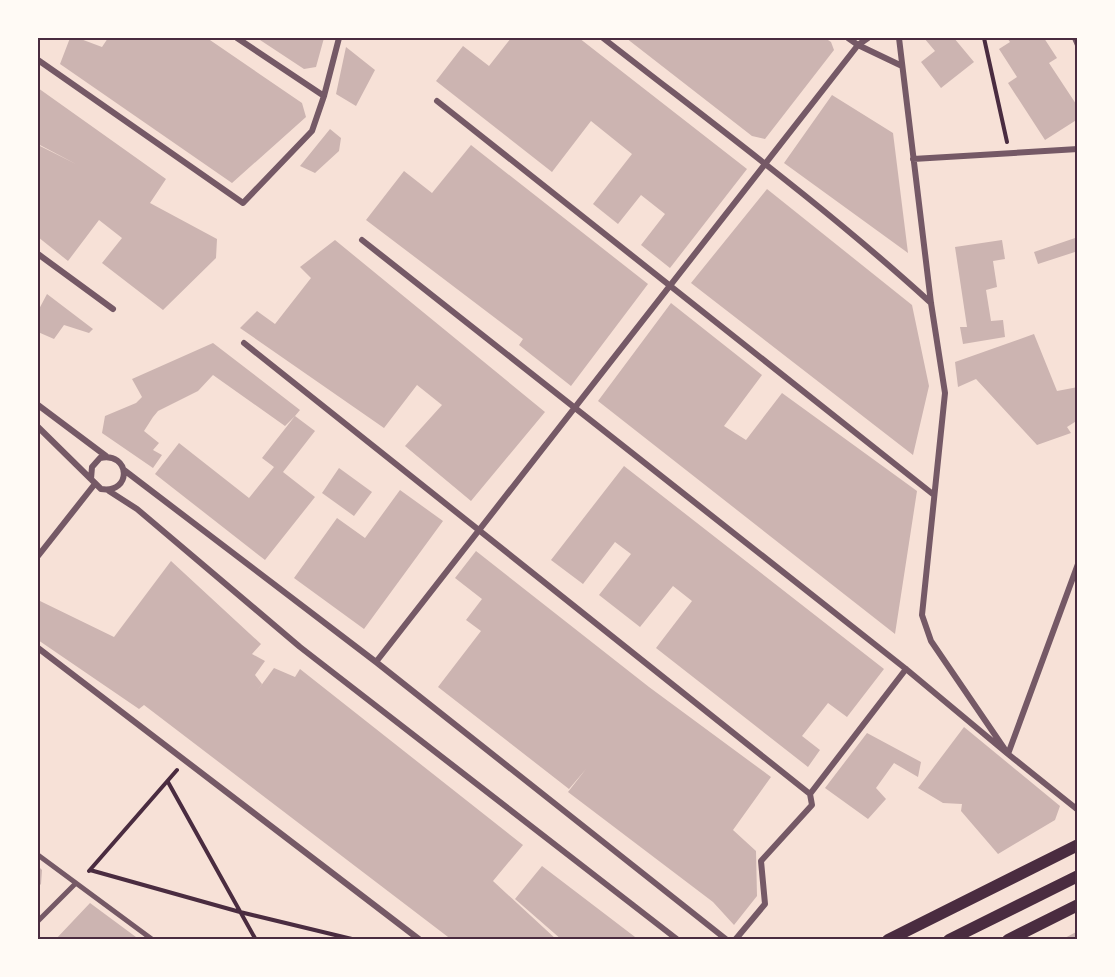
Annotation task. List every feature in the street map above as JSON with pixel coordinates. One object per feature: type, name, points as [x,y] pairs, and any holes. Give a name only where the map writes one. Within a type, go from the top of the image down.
[{"type":"main road","points":[[888,939],[1077,845]]},
{"type":"main road","points":[[949,939],[1077,876]]},
{"type":"main road","points":[[1008,939],[1077,905]]},
{"type":"street","points":[[237,38],[324,96]]},
{"type":"street","points":[[38,60],[243,203],[312,131],[339,38]]},
{"type":"street","points":[[603,38],[765,164],[893,268],[931,303]]},
{"type":"street","points":[[848,38],[902,66]]},
{"type":"street","points":[[376,662],[858,45],[868,38]]},
{"type":"street","points":[[899,38],[931,303],[945,393],[921,615],[931,641],[1008,754]]},
{"type":"street","points":[[1075,38],[1077,45]]},
{"type":"street","points":[[437,101],[934,495]]},
{"type":"street","points":[[913,159],[1077,149]]},
{"type":"street","points":[[362,240],[906,669],[1077,810]]},
{"type":"street","points":[[38,254],[113,309]]},
{"type":"street","points":[[244,343],[810,794],[812,805],[761,861],[765,904],[735,939]]},
{"type":"street","points":[[38,405],[106,456],[121,463],[124,470],[123,480],[118,487],[109,491]]},
{"type":"street","points":[[38,427],[101,489],[109,491],[136,508],[310,654],[678,939]]},
{"type":"street","points":[[38,556],[93,482],[92,467],[100,458],[106,456]]},
{"type":"street","points":[[124,470],[376,662],[727,939]]},
{"type":"street","points":[[1008,754],[1077,564]]},
{"type":"street","points":[[38,648],[420,939]]},
{"type":"street","points":[[810,794],[906,669]]},
{"type":"street","points":[[38,855],[153,939]]},
{"type":"street","points":[[38,921],[76,883]]},
{"type":"path","points":[[984,38],[1010,153]]},
{"type":"path","points":[[76,883],[168,782],[184,760]]},
{"type":"path","points":[[168,782],[256,939]]},
{"type":"path","points":[[90,870],[240,912],[356,939]]},
{"type":"building","points":[[70,38],[78,38],[102,47],[108,38],[207,38],[302,103],[306,117],[232,183],[60,64]]},
{"type":"building","points":[[257,38],[324,38],[316,67],[304,69]]},
{"type":"building","points":[[511,38],[579,38],[747,169],[670,268],[641,245],[665,214],[641,195],[618,224],[593,204],[632,154],[591,121],[552,172],[436,81],[463,46],[489,66]]},
{"type":"building","points":[[626,38],[825,38],[831,42],[834,50],[765,139],[752,136]]},
{"type":"building","points":[[924,38],[954,38],[974,62],[941,88],[921,62],[935,51]]},
{"type":"building","points":[[1007,38],[1044,38],[1057,58],[1049,63],[1078,107],[1078,119],[1045,140],[1008,83],[1017,77],[999,49],[1010,42]]},
{"type":"building","points":[[346,47],[375,70],[356,106],[336,94]]},
{"type":"building","points":[[38,88],[166,179],[150,203],[217,239],[216,258],[163,310],[102,263],[122,238],[99,220],[68,261],[38,237],[38,145],[76,164],[38,144]]},
{"type":"building","points":[[832,95],[893,133],[908,253],[784,163]]},
{"type":"building","points":[[330,129],[341,138],[339,151],[315,173],[300,166]]},
{"type":"building","points":[[471,145],[648,284],[571,386],[519,345],[523,339],[366,220],[404,171],[432,193]]},
{"type":"building","points":[[767,189],[912,305],[929,386],[913,455],[691,283]]},
{"type":"building","points":[[1078,237],[1078,251],[1038,264],[1034,252]]},
{"type":"building","points":[[335,240],[545,412],[471,501],[405,446],[442,405],[417,385],[384,428],[240,328],[257,311],[275,324],[311,278],[300,267]]},
{"type":"building","points":[[1002,240],[1005,259],[993,261],[997,287],[986,290],[991,321],[1003,320],[1005,337],[963,344],[960,327],[967,327],[955,247]]},
{"type":"building","points":[[47,294],[93,329],[89,333],[64,325],[54,339],[38,332],[38,311]]},
{"type":"building","points":[[671,303],[762,375],[724,426],[746,440],[782,393],[917,491],[895,634],[598,401]]},
{"type":"building","points":[[1034,334],[1057,391],[1078,387],[1078,420],[1067,427],[1071,433],[1037,445],[976,379],[958,387],[955,362]]},
{"type":"building","points":[[213,343],[300,410],[285,426],[213,375],[198,391],[158,411],[153,417],[144,431],[159,443],[153,450],[162,455],[153,468],[102,433],[105,416],[136,403],[142,397],[132,379]]},
{"type":"building","points":[[295,416],[315,431],[283,472],[315,497],[265,560],[155,474],[179,443],[249,498],[274,467],[262,458]]},
{"type":"building","points":[[624,466],[884,669],[847,717],[828,703],[802,736],[820,750],[808,767],[656,648],[692,601],[673,586],[640,627],[599,595],[631,554],[615,542],[583,584],[551,560]]},
{"type":"building","points":[[339,468],[372,492],[354,516],[322,493]]},
{"type":"building","points":[[400,490],[443,521],[364,629],[294,578],[337,518],[365,538]]},
{"type":"building","points":[[476,551],[649,687],[771,777],[733,830],[756,851],[757,896],[734,925],[713,902],[568,792],[586,769],[569,789],[438,687],[481,631],[466,620],[482,599],[455,578]]},
{"type":"building","points":[[171,561],[261,644],[252,654],[265,661],[255,675],[262,684],[257,691],[274,668],[295,677],[300,669],[523,845],[493,881],[557,940],[452,940],[144,705],[139,709],[38,640],[40,601],[114,637]]},
{"type":"building","points":[[964,727],[1060,806],[1055,820],[998,854],[961,811],[962,804],[943,803],[918,788]]},
{"type":"building","points":[[867,733],[921,762],[918,777],[894,763],[876,788],[886,799],[868,819],[825,788]]},
{"type":"building","points":[[38,866],[42,870],[41,884],[38,887]]},
{"type":"building","points":[[542,866],[639,940],[562,940],[515,899]]},
{"type":"building","points":[[90,903],[140,940],[55,940]]},
{"type":"building","points":[[1078,931],[1078,940],[1061,940]]}]
